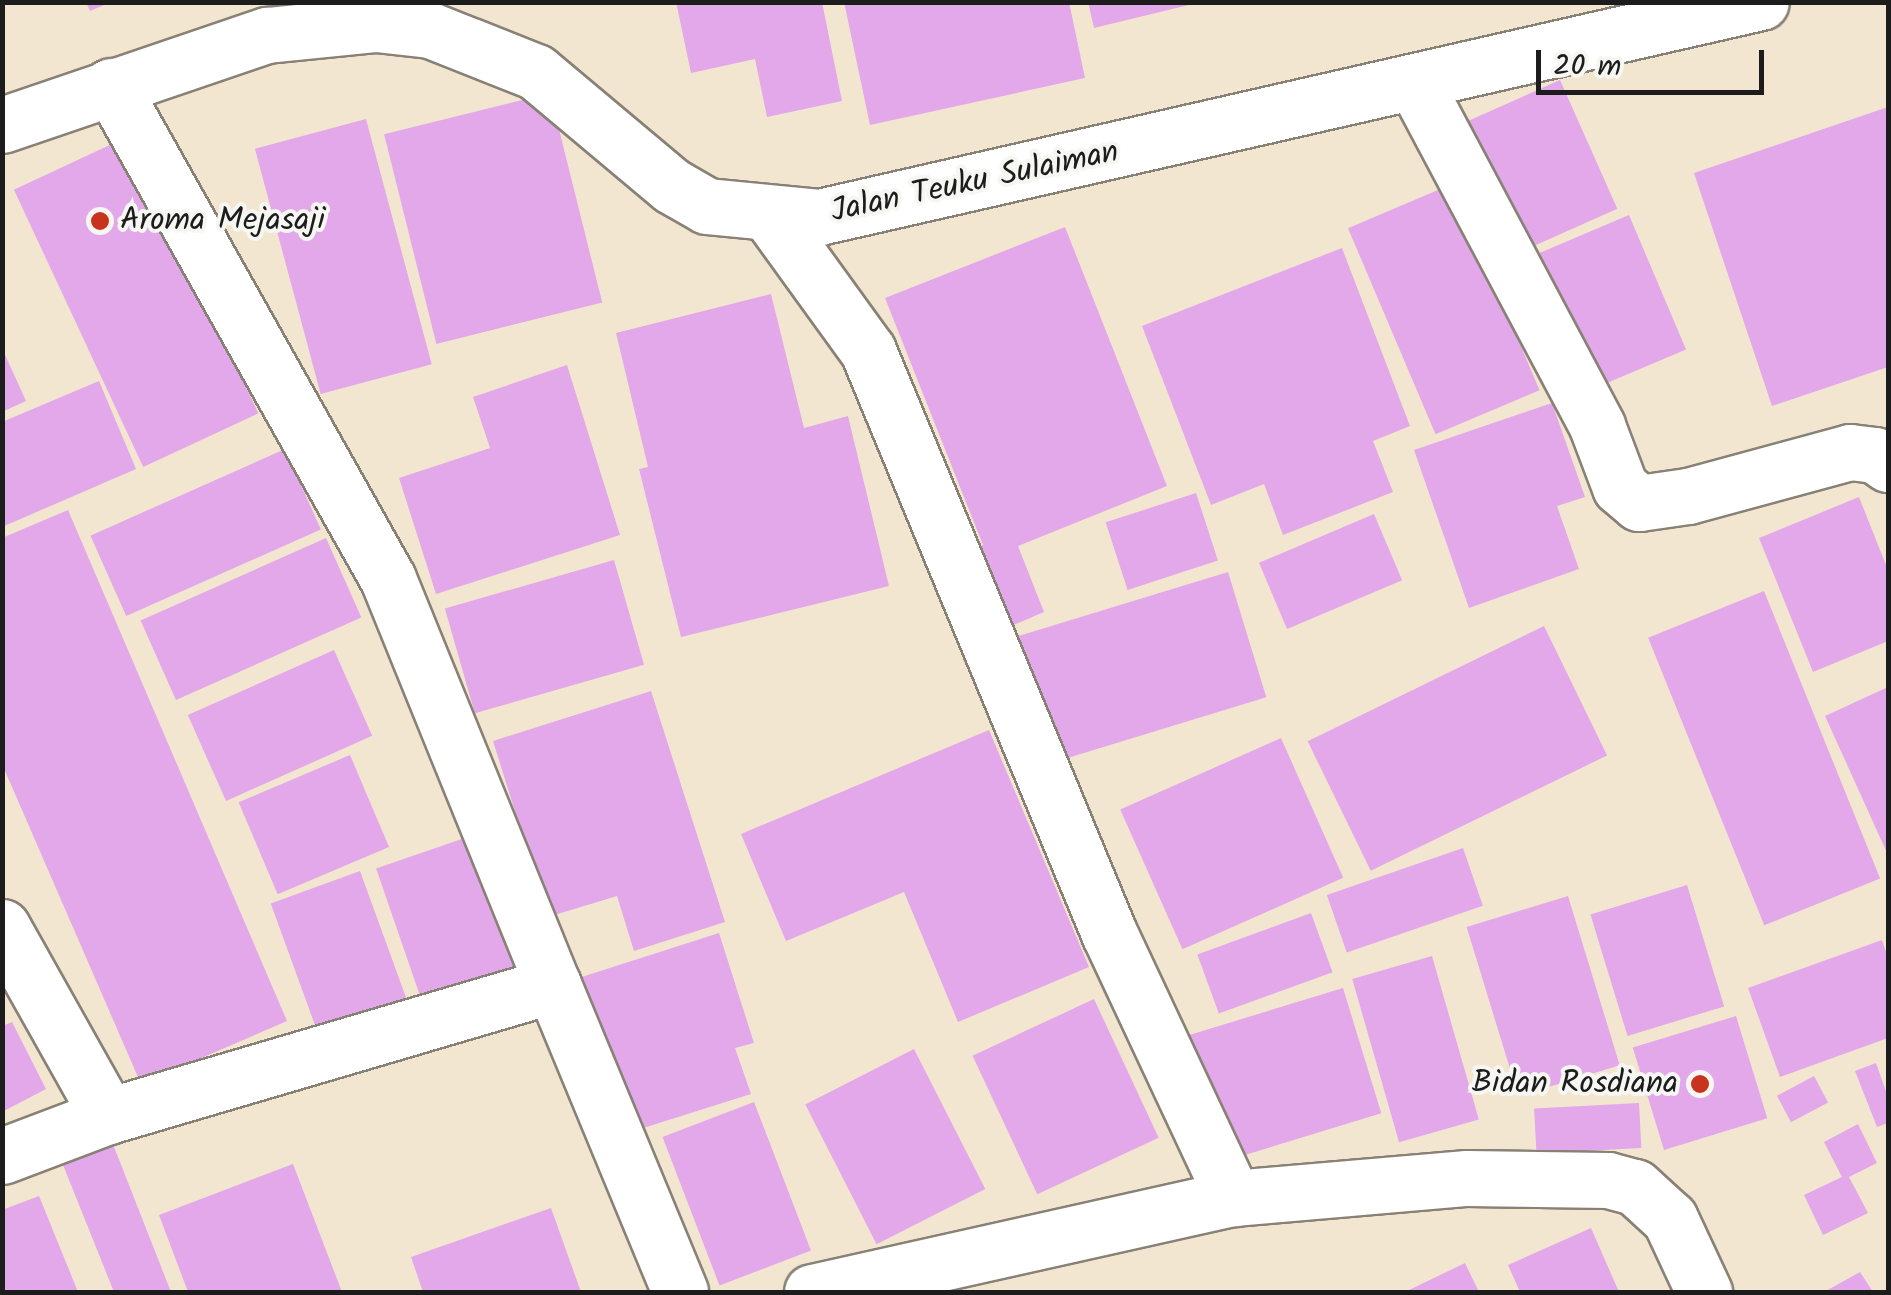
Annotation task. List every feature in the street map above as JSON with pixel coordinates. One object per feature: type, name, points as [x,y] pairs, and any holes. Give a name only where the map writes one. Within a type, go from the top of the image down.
[{"type":"street","name":"Jalan Teuku Sulaiman","points":[[2,125],[268,35],[376,24],[430,30],[467,23],[536,72],[672,186],[707,206],[772,218],[868,210],[1761,2]]},
{"type":"street","points":[[1416,85],[1597,426],[1620,487],[1638,503],[1688,496],[1850,452],[1888,464]]},
{"type":"street","points":[[111,86],[388,579],[680,1292]]},
{"type":"street","points":[[772,218],[868,351],[1109,933],[1233,1198]]},
{"type":"street","points":[[2,928],[108,1116]]},
{"type":"street","points":[[2,1156],[108,1116],[553,985]]},
{"type":"street","points":[[812,1292],[1233,1198],[1467,1178],[1608,1180],[1635,1188],[1670,1219],[1704,1292]]},
{"type":"building","points":[[86,2],[109,2],[109,3],[90,11]]},
{"type":"building","points":[[676,2],[822,2],[842,101],[767,117],[755,59],[691,73]]},
{"type":"building","points":[[844,2],[1069,2],[1085,78],[870,125]]},
{"type":"building","points":[[1088,2],[1192,2],[1193,4],[1094,28]]},
{"type":"building","points":[[1560,80],[1617,209],[1524,250],[1467,121]]},
{"type":"building","points":[[550,93],[602,303],[436,344],[384,134]]},
{"type":"building","points":[[1888,107],[1888,367],[1772,406],[1694,173]]},
{"type":"building","points":[[366,119],[432,364],[321,394],[255,149]]},
{"type":"building","points":[[129,136],[258,413],[143,467],[14,190]]},
{"type":"building","points":[[1452,184],[1540,390],[1436,434],[1348,228]]},
{"type":"building","points":[[1629,215],[1686,349],[1586,392],[1529,258]]},
{"type":"building","points":[[1065,227],[1167,486],[1018,546],[1044,612],[997,632],[966,553],[983,545],[885,298]]},
{"type":"building","points":[[1342,248],[1410,426],[1373,441],[1393,492],[1283,535],[1264,484],[1211,505],[1142,326]]},
{"type":"building","points":[[771,294],[804,428],[848,416],[889,586],[681,637],[639,469],[648,467],[616,333]]},
{"type":"building","points":[[2,348],[26,401],[2,412]]},
{"type":"building","points":[[567,365],[620,535],[436,594],[399,478],[490,448],[473,397]]},
{"type":"building","points":[[99,381],[136,469],[2,527],[2,422]]},
{"type":"building","points":[[1552,403],[1585,497],[1557,506],[1579,569],[1469,608],[1414,450]]},
{"type":"building","points":[[285,449],[321,529],[126,616],[90,536]]},
{"type":"building","points":[[1196,493],[1218,561],[1128,590],[1106,522]]},
{"type":"building","points":[[1859,497],[1888,570],[1888,641],[1813,672],[1759,538]]},
{"type":"building","points":[[68,510],[287,1021],[141,1084],[2,764],[2,538]]},
{"type":"building","points":[[1374,514],[1402,580],[1287,629],[1259,563]]},
{"type":"building","points":[[326,538],[361,617],[176,700],[141,621]]},
{"type":"building","points":[[614,560],[644,665],[475,713],[445,609]]},
{"type":"building","points":[[1228,572],[1266,697],[1057,761],[1019,636]]},
{"type":"building","points":[[1764,591],[1880,878],[1764,925],[1648,638]]},
{"type":"building","points":[[1544,626],[1607,755],[1371,871],[1308,741]]},
{"type":"building","points":[[334,650],[372,736],[226,801],[188,715]]},
{"type":"building","points":[[1888,687],[1888,855],[1825,716]]},
{"type":"building","points":[[651,691],[725,922],[634,951],[617,896],[548,917],[493,741]]},
{"type":"building","points":[[989,730],[1089,967],[958,1022],[904,892],[786,941],[741,834]]},
{"type":"building","points":[[1281,738],[1343,878],[1182,949],[1120,810]]},
{"type":"building","points":[[350,755],[389,847],[278,894],[239,802]]},
{"type":"building","points":[[482,832],[529,968],[423,1005],[376,868]]},
{"type":"building","points":[[1463,848],[1483,906],[1347,953],[1327,895]]},
{"type":"building","points":[[360,871],[409,1004],[319,1037],[271,903]]},
{"type":"building","points":[[1687,885],[1724,1006],[1628,1036],[1590,915]]},
{"type":"building","points":[[1568,896],[1620,1065],[1518,1096],[1467,927]]},
{"type":"building","points":[[1311,913],[1333,972],[1219,1014],[1197,954]]},
{"type":"building","points":[[719,933],[754,1043],[735,1048],[751,1094],[640,1129],[625,1084],[601,1092],[566,982]]},
{"type":"building","points":[[1882,940],[1888,958],[1888,1038],[1780,1077],[1748,988]]},
{"type":"building","points":[[1432,956],[1479,1119],[1399,1142],[1352,979]]},
{"type":"building","points":[[1343,988],[1381,1113],[1224,1161],[1186,1036]]},
{"type":"building","points":[[1094,999],[1159,1138],[1037,1194],[973,1056]]},
{"type":"building","name":"Bidan Rosdiana","points":[[1736,1016],[1767,1118],[1664,1150],[1633,1048]]},
{"type":"building","points":[[12,1022],[46,1089],[2,1112],[2,1026]]},
{"type":"building","points":[[914,1049],[985,1189],[877,1244],[805,1104]]},
{"type":"building","points":[[1876,1063],[1888,1097],[1888,1123],[1877,1127],[1855,1071]]},
{"type":"building","points":[[1814,1076],[1828,1102],[1791,1122],[1777,1096]]},
{"type":"building","points":[[754,1102],[811,1250],[719,1286],[663,1137]]},
{"type":"building","points":[[1639,1103],[1641,1148],[1536,1153],[1534,1108]]},
{"type":"building","points":[[1858,1124],[1877,1163],[1849,1177],[1868,1213],[1823,1235],[1804,1195],[1842,1177],[1824,1142]]},
{"type":"building","points":[[109,1134],[171,1292],[114,1292],[59,1155]]},
{"type":"building","points":[[293,1164],[342,1292],[188,1292],[159,1215]]},
{"type":"building","points":[[39,1196],[78,1292],[2,1292],[2,1210]]},
{"type":"building","points":[[551,1208],[581,1292],[423,1292],[411,1257]]},
{"type":"building","points":[[1591,1228],[1619,1292],[1520,1292],[1508,1265]]},
{"type":"building","points":[[1465,1263],[1479,1292],[1405,1292]]},
{"type":"building","points":[[1860,1272],[1873,1292],[1824,1292]]},
{"type":"place","name":"Aroma Mejasaji","points":[[100,221]]},
{"type":"place","name":"Bidan Rosdiana","points":[[1700,1084]]}]
